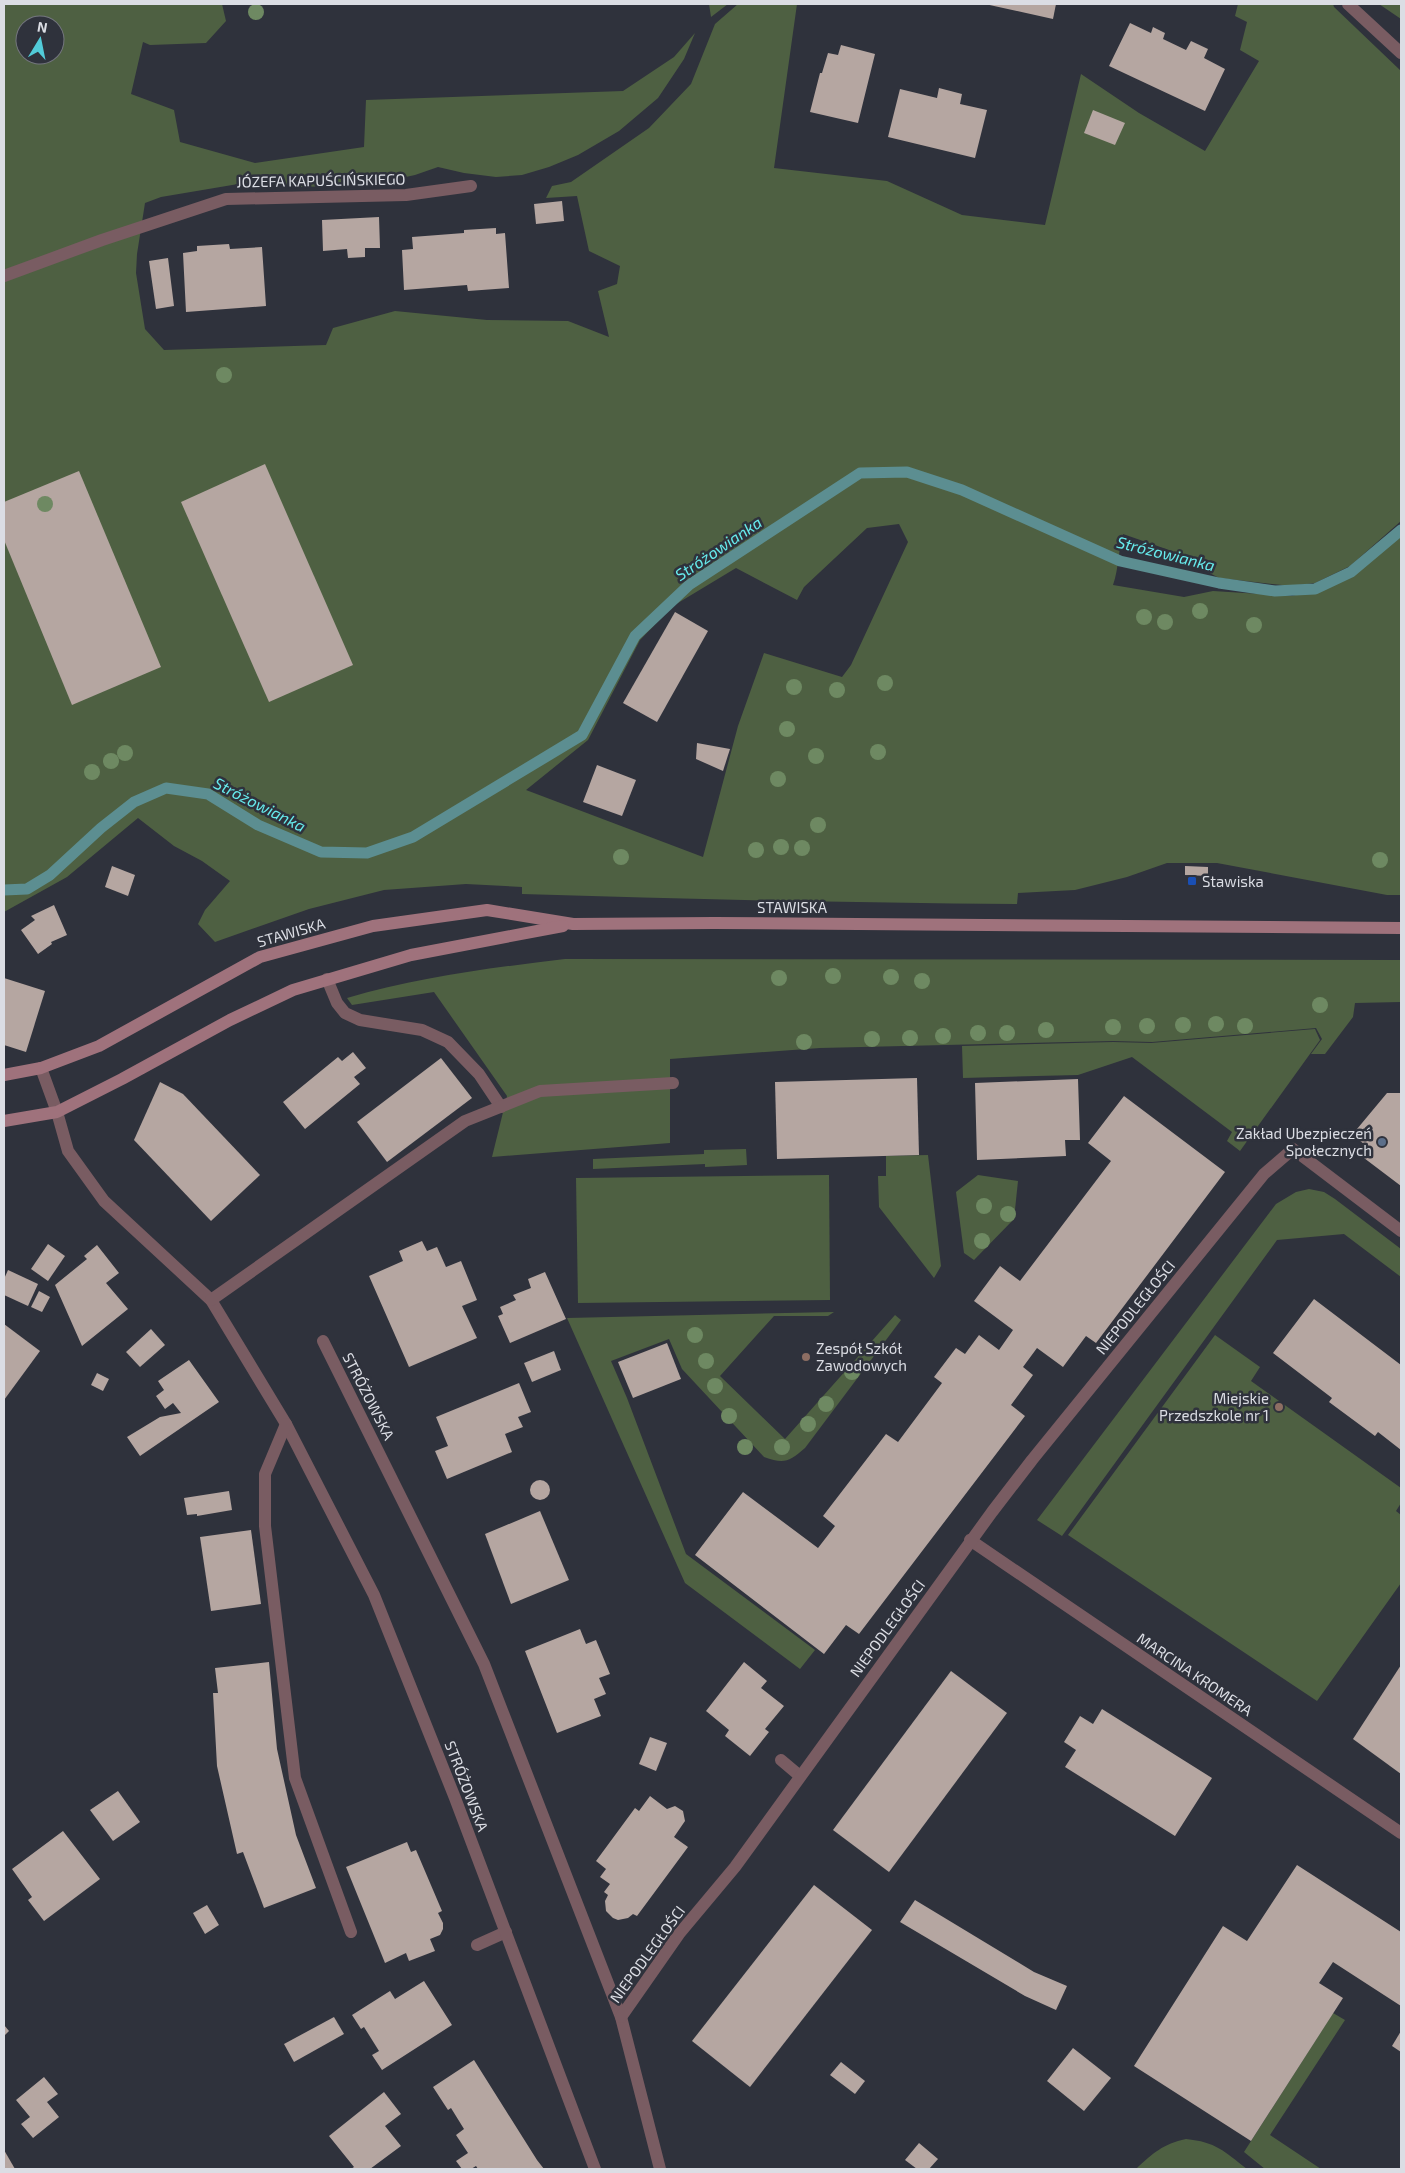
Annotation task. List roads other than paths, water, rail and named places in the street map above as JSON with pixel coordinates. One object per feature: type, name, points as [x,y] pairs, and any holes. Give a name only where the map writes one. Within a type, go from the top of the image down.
[{"type":"main road","name":"STAWISKA","points":[[41,1068],[98,1046],[260,956],[373,926],[487,910],[573,924],[724,923],[1401,928]]},
{"type":"main road","name":"STAWISKA","points":[[57,1112],[230,1020],[293,990],[411,955],[573,924]]},
{"type":"main road","points":[[4,1075],[41,1068]]},
{"type":"main road","points":[[4,1121],[57,1112]]},
{"type":"street","points":[[1348,4],[1401,53]]},
{"type":"street","name":"JÓZEFA KAPUŚCIŃSKIEGO","points":[[4,276],[102,240],[226,199],[406,195],[471,186]]},
{"type":"street","points":[[327,980],[337,1003],[345,1013],[360,1020],[422,1030],[448,1042],[479,1074],[500,1107]]},
{"type":"street","name":"STRÓŻOWSKA","points":[[41,1068],[57,1112],[68,1151],[104,1201],[211,1300],[286,1424],[374,1595],[506,1932],[595,2169]]},
{"type":"street","points":[[211,1300],[465,1121],[540,1091],[673,1083]]},
{"type":"street","name":"NIEPODLEGŁOŚCI","points":[[660,2169],[621,2017],[679,1934],[735,1867],[970,1540],[1032,1460],[1264,1174],[1293,1149],[1401,1231]]},
{"type":"street","name":"STRÓŻOWSKA","points":[[323,1341],[484,1664],[621,2017]]},
{"type":"street","points":[[286,1424],[264,1474],[265,1526],[295,1778],[351,1932]]},
{"type":"street","name":"MARCINA KROMERA","points":[[970,1540],[1401,1833]]},
{"type":"street","points":[[781,1760],[800,1776]]},
{"type":"street","points":[[477,1945],[506,1932]]},
{"type":"waterway","name":"Stróżowianka","points":[[4,890],[27,889],[50,875],[101,828],[134,802],[166,788],[208,794],[258,825],[321,852],[367,853],[413,837],[582,735],[635,636],[689,585],[860,473],[907,472],[962,490],[1120,561],[1219,583],[1275,591],[1315,589],[1351,572],[1401,530]]},
{"type":"place","name":"Stawiska","points":[[1192,881]]},
{"type":"place","name":"Zakład Ubezpieczeń Społecznych","points":[[1382,1142]]},
{"type":"place","name":"Zespół Szkół Zawodowych","points":[[806,1357]]},
{"type":"place","name":"Miejskie Przedszkole nr 1","points":[[1279,1407]]}]
